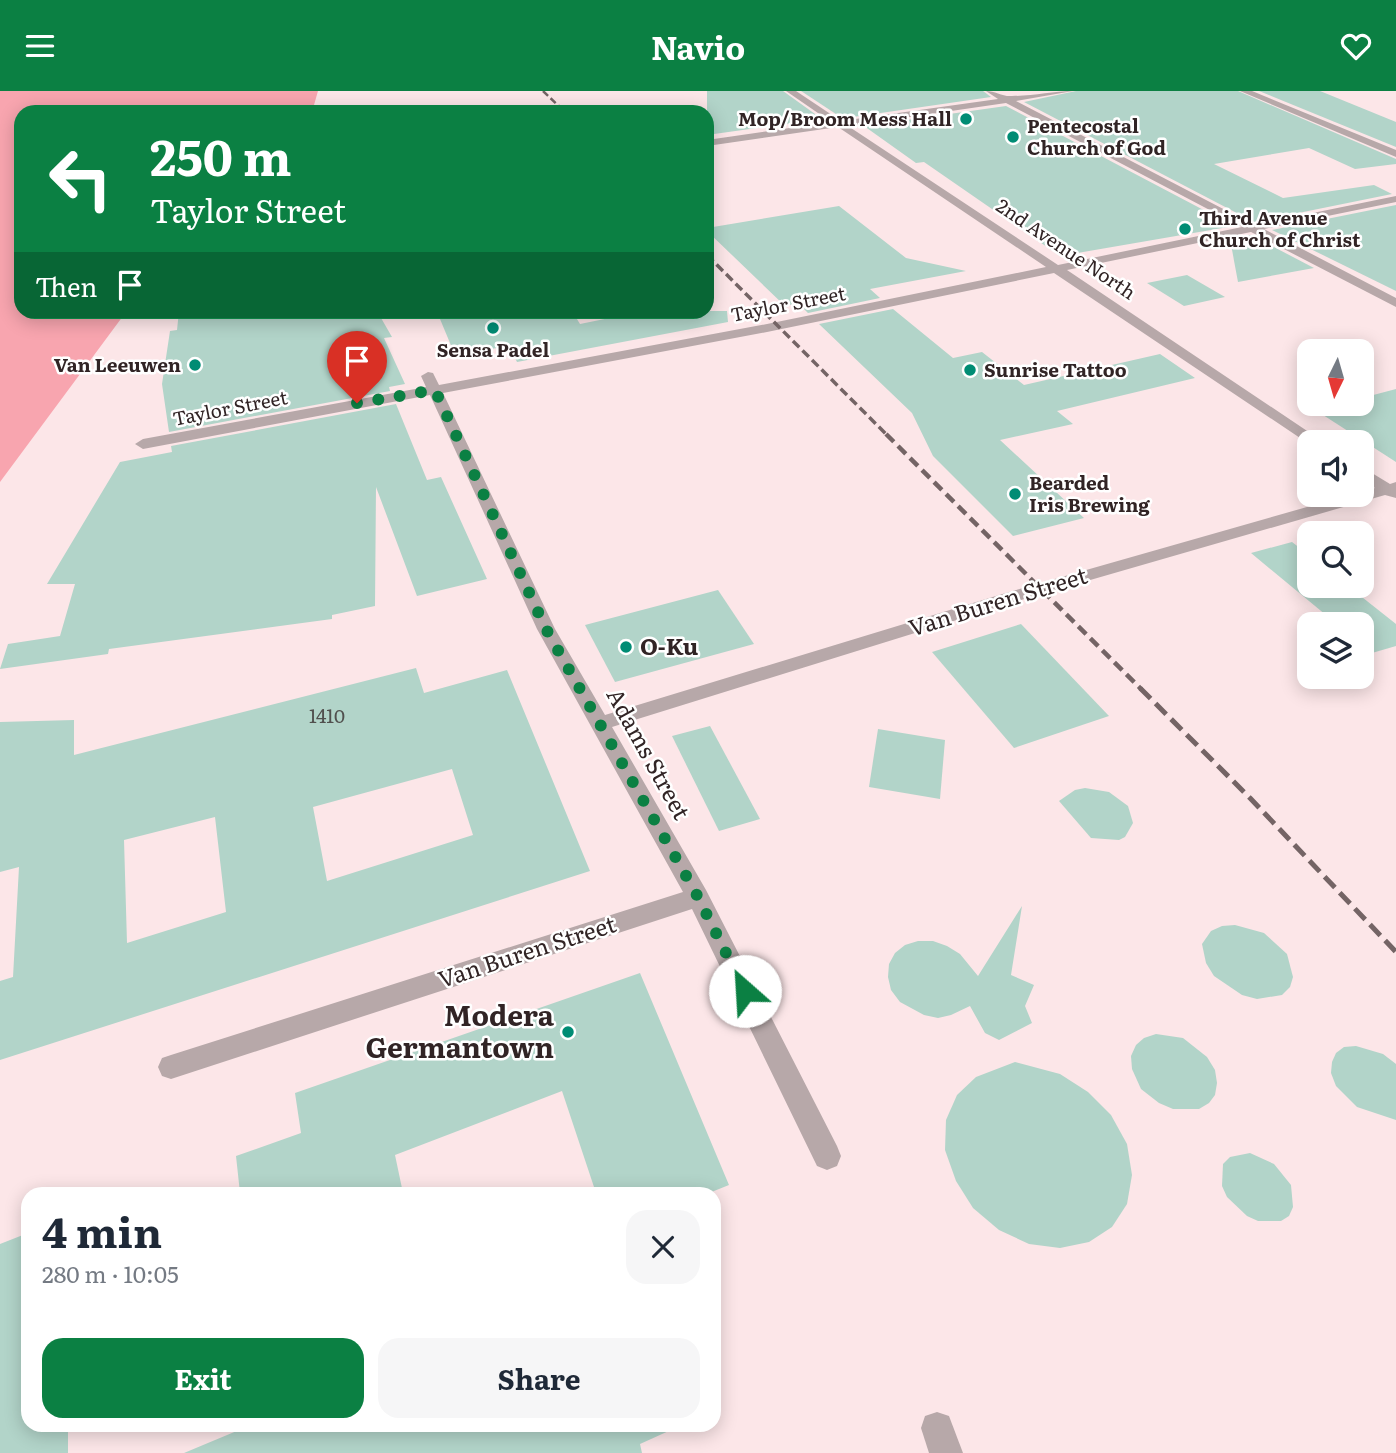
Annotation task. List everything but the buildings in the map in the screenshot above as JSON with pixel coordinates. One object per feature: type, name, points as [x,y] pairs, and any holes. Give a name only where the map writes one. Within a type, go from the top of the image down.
[{"type":"street","name":"2nd Avenue North","points":[[790,91],[1298,430]]},
{"type":"street","points":[[990,91],[1396,303]]},
{"type":"street","points":[[714,142],[1069,91]]},
{"type":"street","points":[[1244,91],[1396,154]]},
{"type":"street","name":"Taylor Street","points":[[144,444],[411,392],[432,383],[767,328],[1396,199]]},
{"type":"street","name":"Adams Street","points":[[432,383],[546,629],[602,723],[698,897],[827,1156]]},
{"type":"street","points":[[1374,479],[1393,490]]},
{"type":"street","name":"Van Buren Street","points":[[602,723],[1015,596],[1393,490]]},
{"type":"street","name":"Van Buren Street","points":[[171,1067],[698,897]]},
{"type":"shaded area","points":[[0,91],[318,91],[314,105],[14,105],[14,319],[121,319],[0,482]]},
{"type":"railway","points":[[543,91],[558,105]]},
{"type":"railway","points":[[714,262],[1250,798],[1396,952]]},
{"type":"place","name":"Mop/Broom Mess Hall","points":[[966,119]]},
{"type":"place","name":"Pentecostal Church of God","points":[[1013,137]]},
{"type":"place","name":"Third Avenue Church of Christ","points":[[1185,229]]},
{"type":"place","name":"Sensa Padel","points":[[493,328]]},
{"type":"place","name":"Van Leeuwen","points":[[195,365]]},
{"type":"place","name":"Sunrise Tattoo","points":[[970,370]]},
{"type":"place","name":"Bearded Iris Brewing","points":[[1015,494]]},
{"type":"place","name":"O-Ku","points":[[626,647]]},
{"type":"place","name":"Modera Germantown","points":[[568,1032]]},
{"type":"route","points":[[357,403],[435,390],[546,629],[602,723],[698,897],[745,991]]}]
